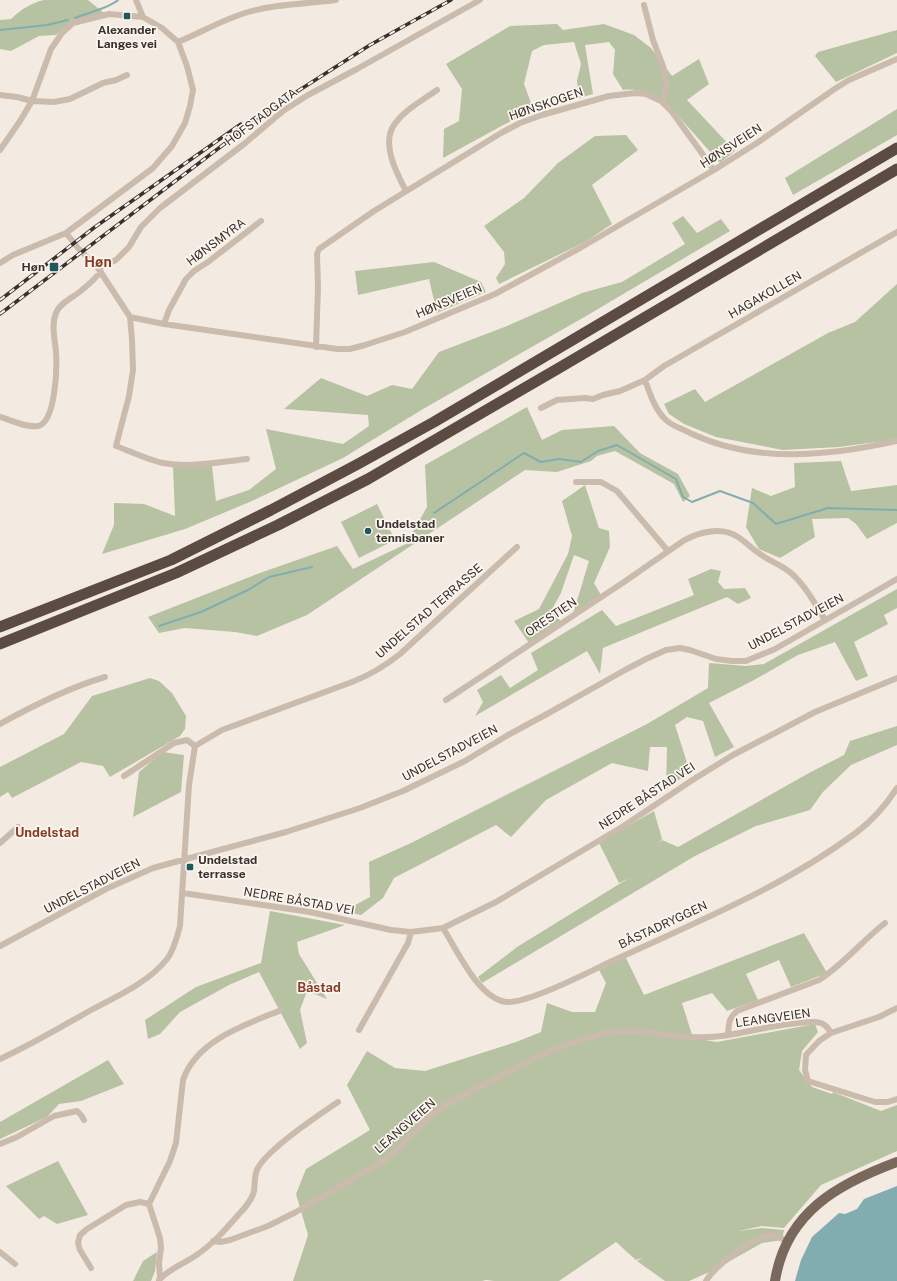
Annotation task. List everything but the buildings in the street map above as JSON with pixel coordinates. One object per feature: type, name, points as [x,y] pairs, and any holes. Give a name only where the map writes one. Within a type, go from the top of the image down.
[{"type":"highway","points":[[0,627],[170,560],[352,468],[434,422],[897,148]]},
{"type":"highway","points":[[0,644],[176,573],[278,525],[368,479],[897,169]]},
{"type":"main road","points":[[775,1281],[781,1258],[788,1242],[801,1220],[815,1206],[830,1194],[850,1182],[897,1162]]},
{"type":"street","points":[[136,0],[142,17]]},
{"type":"street","points":[[178,42],[224,21],[246,13],[281,5],[336,0]]},
{"type":"street","name":"HOFSTADGATA","points":[[99,270],[116,260],[129,247],[141,228],[160,208],[244,144],[283,111],[308,95],[357,70],[480,0]]},
{"type":"street","points":[[644,5],[653,40],[666,77],[667,89],[661,101]]},
{"type":"street","points":[[0,150],[32,101],[51,49],[62,33],[73,23],[109,14],[142,17],[162,28],[178,42],[187,66],[193,90],[185,123],[172,146],[153,168],[66,233],[13,255],[0,263]]},
{"type":"street","name":"HØNSVEIEN","points":[[130,317],[164,324],[337,350],[350,349],[405,332],[488,297],[580,248],[714,170],[836,88],[850,80],[897,59]]},
{"type":"street","points":[[0,94],[32,101],[54,102],[70,99],[103,83],[128,75]]},
{"type":"street","points":[[406,191],[395,170],[390,152],[389,139],[393,126],[400,118],[437,90]]},
{"type":"street","name":"HØNSKOGEN","points":[[316,347],[318,288],[317,254],[319,249],[374,211],[501,132],[520,123],[609,96],[635,93],[646,94],[661,101],[672,112],[714,170]]},
{"type":"street","name":"HØNSMYRA","points":[[164,324],[169,310],[186,279],[194,271],[213,259],[261,221]]},
{"type":"street","name":"HAGAKOLLEN","points":[[541,408],[557,400],[585,398],[594,399],[620,391],[645,380],[670,362],[897,232]]},
{"type":"street","points":[[66,233],[99,270],[130,317],[133,370],[129,396],[116,446],[162,463],[182,465],[210,464],[247,459]]},
{"type":"street","points":[[0,417],[32,426],[40,425],[46,422],[51,408],[56,374],[54,325],[56,313],[64,303],[83,290],[99,270]]},
{"type":"street","points":[[645,380],[652,399],[659,412],[667,421],[700,437],[721,445],[754,452],[797,455],[826,453],[897,441]]},
{"type":"street","points":[[576,482],[601,482],[617,491],[668,551]]},
{"type":"street","name":"ORESTIEN","points":[[446,700],[624,582],[668,551],[692,536],[702,533],[712,531],[724,532],[738,537],[762,556],[791,572],[812,599],[825,620]]},
{"type":"street","name":"UNDELSTAD TERRASSE","points":[[195,746],[222,730],[352,682],[370,675],[384,667],[517,547]]},
{"type":"street","name":"UNDELSTADVEIEN","points":[[0,946],[152,868],[286,832],[354,810],[403,791],[465,760],[632,666],[666,650],[680,648],[716,659],[746,661],[775,649],[897,579]]},
{"type":"street","points":[[0,724],[35,705],[71,689],[105,677]]},
{"type":"street","name":"NEDRE BÅSTAD VEI","points":[[183,893],[310,912],[391,930],[411,932],[443,928],[496,902],[622,827],[694,779],[739,752],[815,712],[897,678]]},
{"type":"street","points":[[0,1059],[40,1039],[123,992],[154,972],[167,959],[174,944],[180,926],[190,785],[195,746],[187,740],[174,743],[124,776]]},
{"type":"street","name":"BÅSTADRYGGEN","points":[[443,928],[470,973],[484,990],[493,997],[506,1002],[518,1001],[569,981],[704,919],[799,870],[858,832],[887,803],[897,788]]},
{"type":"street","points":[[0,843],[18,827]]},
{"type":"street","name":"LEANGVEIEN","points":[[728,1035],[729,1024],[732,1016],[737,1012],[818,980],[831,972],[884,923]]},
{"type":"street","points":[[360,1030],[408,943],[411,932]]},
{"type":"street","points":[[897,1008],[879,1017],[831,1033],[819,1041],[806,1055],[805,1070],[808,1081],[875,1102],[888,1102],[897,1099]]},
{"type":"street","points":[[160,1280],[160,1238],[149,1204],[170,1161],[176,1143],[183,1080],[186,1070],[201,1052],[222,1036],[239,1027],[279,1011]]},
{"type":"street","name":"LEANGVEIEN","points":[[213,1241],[220,1242],[230,1240],[268,1226],[296,1212],[385,1160],[396,1152],[424,1122],[449,1103],[549,1051],[574,1041],[611,1032],[632,1030],[675,1036],[705,1037],[728,1035],[813,1021],[828,1027],[831,1033]]},
{"type":"street","points":[[160,1280],[174,1268],[195,1256],[213,1241],[241,1213],[254,1194],[257,1170],[263,1160],[297,1132],[338,1102]]},
{"type":"street","points":[[0,1144],[22,1134],[54,1116],[76,1111],[84,1120]]},
{"type":"street","points":[[91,1268],[80,1250],[78,1243],[80,1236],[87,1229],[126,1205],[140,1202],[149,1204]]},
{"type":"street","points":[[706,1281],[716,1267],[724,1260],[760,1238],[769,1236],[777,1237],[788,1242]]},
{"type":"street","points":[[0,1252],[15,1264]]},
{"type":"green space","points":[[44,0],[88,0],[104,13],[67,25],[56,35],[39,36],[11,51],[0,49],[0,20],[11,19],[26,7]]},
{"type":"green space","points":[[557,24],[563,30],[604,24],[634,35],[651,48],[672,76],[699,59],[709,84],[687,100],[735,151],[720,163],[664,100],[644,92],[623,90],[613,74],[615,50],[609,42],[585,45],[593,94],[579,98],[577,81],[581,64],[574,42],[544,45],[532,51],[524,84],[534,111],[507,123],[443,158],[444,129],[459,121],[462,89],[446,64],[510,26]]},
{"type":"green space","points":[[897,30],[897,53],[836,82],[815,56],[818,52]]},
{"type":"green space","points":[[897,109],[897,135],[793,195],[785,178]]},
{"type":"green space","points":[[626,135],[638,150],[592,185],[612,224],[585,242],[499,284],[496,278],[505,264],[504,252],[484,226],[524,198],[558,163],[595,136]]},
{"type":"green space","points":[[683,216],[697,233],[721,219],[730,231],[581,319],[423,409],[343,458],[252,501],[185,529],[102,554],[114,525],[114,503],[144,504],[175,516],[173,466],[212,466],[216,501],[249,490],[276,469],[266,429],[343,444],[369,426],[368,415],[284,409],[321,378],[367,396],[392,385],[412,389],[439,352],[507,326],[582,293],[622,282],[685,244],[672,223]]},
{"type":"green space","points":[[434,262],[481,282],[486,292],[437,313],[429,279],[358,295],[355,271]]},
{"type":"green space","points":[[897,284],[897,438],[839,447],[783,450],[716,437],[684,424],[669,414],[664,404],[695,389],[705,402],[828,333],[855,322]]},
{"type":"green space","points":[[527,407],[542,440],[562,430],[614,426],[640,453],[678,474],[690,496],[683,502],[674,484],[615,451],[597,456],[591,461],[557,472],[525,470],[307,615],[257,636],[235,632],[185,628],[159,633],[148,617],[257,574],[337,546],[353,569],[406,544],[427,507],[425,465]]},
{"type":"green space","points":[[841,461],[851,491],[897,485],[897,523],[867,539],[856,524],[848,518],[812,519],[815,537],[780,558],[759,549],[746,527],[752,488],[771,496],[795,487],[794,463]]},
{"type":"green space","points":[[585,485],[599,528],[609,531],[610,547],[594,583],[601,595],[573,614],[589,561],[574,555],[561,593],[552,609],[561,622],[529,643],[514,621],[539,609],[568,554],[572,536],[562,501]]},
{"type":"green space","name":"Undelstad tennisbaner","points":[[377,504],[395,540],[359,558],[341,522]]},
{"type":"green space","points":[[711,569],[721,571],[718,582],[724,589],[745,588],[751,598],[738,604],[727,597],[603,648],[600,674],[587,651],[475,716],[483,702],[477,690],[501,675],[510,688],[538,670],[531,653],[602,610],[616,626],[694,595],[688,579]]},
{"type":"green space","points":[[897,589],[897,608],[884,615],[888,624],[854,642],[868,676],[856,681],[835,642],[798,655],[709,703],[734,747],[715,757],[703,721],[687,717],[675,725],[690,772],[666,789],[667,747],[650,747],[648,771],[612,763],[546,800],[511,837],[496,825],[394,878],[383,898],[361,915],[344,911],[370,897],[369,862],[413,842],[647,724],[708,688],[709,663],[746,666],[764,664]]},
{"type":"green space","points":[[150,678],[159,681],[172,693],[186,716],[185,729],[180,736],[110,777],[103,766],[81,762],[12,798],[8,792],[0,797],[0,767],[64,734],[92,696]]},
{"type":"green space","points":[[897,726],[897,745],[851,765],[823,792],[810,810],[756,826],[695,856],[482,983],[478,977],[517,947],[629,878],[619,883],[599,843],[654,811],[662,839],[658,844],[662,840],[678,847],[809,773],[844,755],[850,741]]},
{"type":"green space","points":[[163,752],[184,755],[181,792],[133,817],[139,772]]},
{"type":"green space","points":[[270,911],[345,925],[297,942],[299,954],[327,999],[307,991],[300,1010],[307,1043],[300,1049],[259,972],[229,985],[180,1012],[160,1034],[148,1039],[145,1020],[196,987],[261,963]]},
{"type":"green space","points":[[804,933],[827,973],[791,987],[779,960],[746,974],[758,1000],[727,1011],[712,993],[682,1003],[693,1038],[717,1042],[815,1024],[818,1032],[802,1051],[799,1070],[812,1087],[832,1094],[833,1092],[881,1111],[897,1105],[897,1151],[821,1185],[784,1228],[762,1226],[739,1231],[762,1228],[784,1230],[782,1240],[762,1243],[714,1270],[689,1281],[665,1281],[637,1261],[644,1257],[636,1260],[616,1242],[559,1281],[293,1281],[308,1235],[296,1194],[306,1169],[370,1130],[347,1085],[367,1051],[395,1068],[425,1071],[516,1042],[541,1032],[547,1003],[572,1012],[595,1012],[606,983],[599,970],[625,956],[644,995]]},
{"type":"green space","points":[[108,1060],[124,1084],[81,1101],[59,1104],[47,1117],[0,1139],[0,1122]]},
{"type":"green space","points":[[58,1161],[88,1215],[57,1224],[44,1216],[39,1219],[6,1186]]},
{"type":"green space","points":[[157,1252],[155,1271],[151,1281],[133,1281],[143,1261]]},
{"type":"water","points":[[897,1186],[897,1281],[795,1281],[801,1260],[812,1237],[839,1213],[845,1214],[857,1209],[864,1199]]},
{"type":"waterway","points":[[75,18],[104,8],[118,0]]},
{"type":"waterway","points":[[0,30],[47,25],[68,20]]},
{"type":"waterway","points":[[434,513],[524,453],[541,462],[559,459],[581,462],[598,451],[617,445],[676,479],[683,497],[692,502],[720,491],[753,503],[776,524],[828,508],[897,510]]},
{"type":"waterway","points":[[159,626],[201,612],[248,590],[269,577],[312,567]]},
{"type":"railway","points":[[0,314],[240,132],[298,91],[370,45],[451,0]]},
{"type":"railway","points":[[0,300],[95,227],[241,124]]},
{"type":"place","name":"Alexander Langes vei","points":[[127,16]]},
{"type":"place","name":"Høn","points":[[54,267]]},
{"type":"place","name":"Undelstad tennisbaner","points":[[368,531]]},
{"type":"place","name":"Undelstad terrasse","points":[[190,867]]},
{"type":"district","name":"Høn","points":[[98,262]]},
{"type":"district","name":"Undelstad","points":[[47,832]]},
{"type":"district","name":"Båstad","points":[[319,987]]}]
